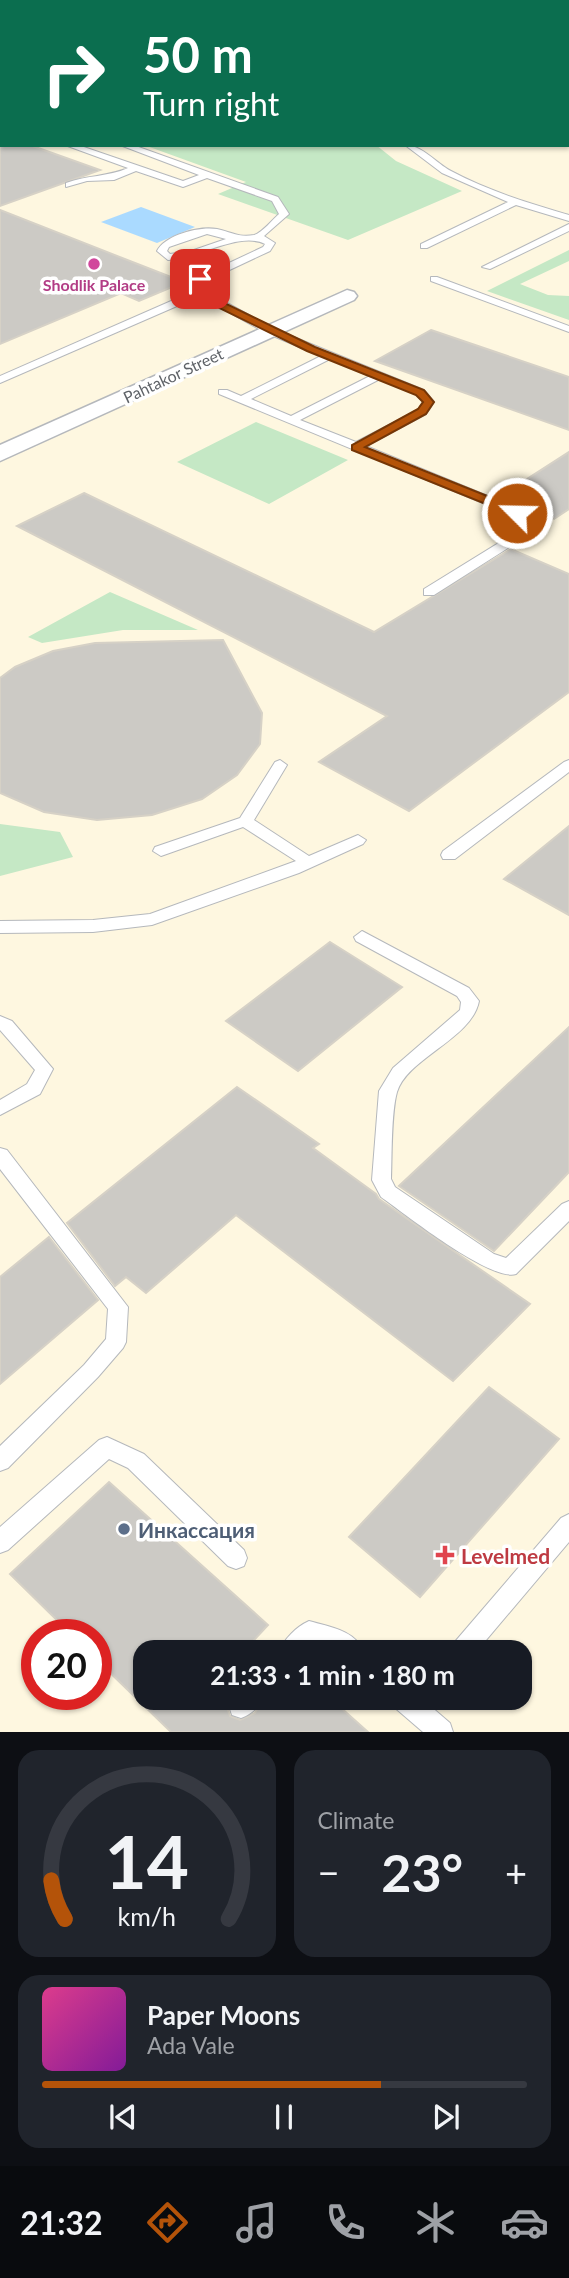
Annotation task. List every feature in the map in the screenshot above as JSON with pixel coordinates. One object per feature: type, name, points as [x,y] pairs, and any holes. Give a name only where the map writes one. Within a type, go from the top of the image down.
[{"type":"street","name":"Pahtakor Street","points":[[0,454],[346,296]]},
{"type":"lane","points":[[75,147],[183,184],[209,174]]},
{"type":"lane","points":[[130,147],[275,199],[284,214],[257,238]]},
{"type":"lane","points":[[412,147],[451,175],[515,202],[569,218]]},
{"type":"lane","points":[[69,185],[86,178],[114,177],[136,168]]},
{"type":"lane","points":[[424,246],[515,202]]},
{"type":"lane","points":[[487,267],[569,227]]},
{"type":"lane","points":[[232,239],[221,232],[202,231],[165,245],[162,251],[167,257],[188,257],[232,239],[268,240],[270,243],[267,249],[200,279],[197,286],[200,292],[270,331],[420,392],[429,402],[422,412],[356,447]]},
{"type":"lane","points":[[434,279],[569,329]]},
{"type":"lane","points":[[0,380],[200,292]]},
{"type":"lane","points":[[241,400],[329,356]]},
{"type":"lane","points":[[289,421],[380,374]]},
{"type":"lane","points":[[223,392],[540,522],[429,592]]},
{"type":"lane","points":[[161,851],[245,821],[280,765]]},
{"type":"lane","points":[[449,855],[569,765]]},
{"type":"lane","points":[[245,821],[308,862]]},
{"type":"lane","points":[[0,927],[93,926],[152,919],[308,862],[358,840]]},
{"type":"lane","points":[[362,937],[463,992],[470,1001],[468,1013],[399,1073],[388,1091],[381,1180],[388,1192],[487,1260],[509,1268],[569,1209]]},
{"type":"lane","points":[[0,1022],[6,1025],[44,1069],[41,1082],[35,1090],[0,1108]]},
{"type":"lane","points":[[0,1155],[118,1307],[116,1342],[91,1371],[0,1461]]},
{"type":"lane","points":[[0,1542],[107,1447],[136,1461],[236,1558]]},
{"type":"lane","points":[[471,1640],[569,1525]]},
{"type":"lane","points":[[302,1640],[309,1633],[334,1640]]},
{"type":"lane","points":[[421,1710],[441,1732]]},
{"type":"shaded area","points":[[0,147],[569,147],[569,1732],[0,1732]]},
{"type":"green space","points":[[150,147],[378,147],[396,161],[462,191],[348,240],[218,194],[246,182]]},
{"type":"green space","points":[[569,250],[569,261],[520,284],[548,295],[569,296],[569,320],[487,291]]},
{"type":"green space","points":[[256,422],[348,460],[269,504],[177,462]]},
{"type":"green space","points":[[110,592],[198,630],[123,630],[42,643],[28,637]]},
{"type":"green space","points":[[0,824],[60,832],[73,857],[0,876]]},
{"type":"water","points":[[141,207],[195,227],[157,243],[101,222]]},
{"type":"building","points":[[0,147],[36,147],[100,170],[0,206]]},
{"type":"building","points":[[0,210],[184,282],[139,301],[121,293],[0,344]]},
{"type":"building","points":[[431,330],[569,377],[569,430],[375,361]]},
{"type":"building","points":[[569,452],[569,509],[554,519],[499,497]]},
{"type":"building","points":[[84,493],[374,632],[511,549],[569,574],[569,692],[409,811],[319,762],[387,716],[17,526]]},
{"type":"building","points":[[223,640],[262,713],[260,744],[237,775],[202,799],[152,815],[97,820],[44,812],[0,793],[0,678],[15,667],[53,651],[95,643]]},
{"type":"building","points":[[569,826],[569,915],[504,879]]},
{"type":"building","points":[[330,942],[402,987],[298,1071],[226,1021]]},
{"type":"building","points":[[569,1027],[569,1172],[494,1251],[399,1186]]},
{"type":"building","points":[[237,1087],[319,1144],[313,1148],[376,1194],[379,1199],[530,1304],[453,1381],[236,1215],[146,1293],[126,1277],[115,1286],[67,1223]]},
{"type":"building","points":[[49,1237],[98,1300],[0,1384],[0,1277]]},
{"type":"building","points":[[489,1387],[559,1439],[420,1597],[349,1537]]},
{"type":"building","points":[[109,1482],[268,1625],[254,1640],[133,1640],[133,1695],[112,1675],[112,1619],[56,1619],[10,1574]]},
{"type":"building","points":[[148,1710],[228,1710],[230,1716],[240,1720],[257,1710],[343,1710],[368,1732],[171,1732]]},
{"type":"place","name":"Shodlik Palace","points":[[94,264]]},
{"type":"place","name":"Инкасcация","points":[[124,1529]]},
{"type":"place","name":"Levelmed","points":[[445,1555]]},
{"type":"route","points":[[200,279],[197,286],[206,298],[270,331],[420,392],[429,402],[422,412],[356,447],[517,513]]}]
